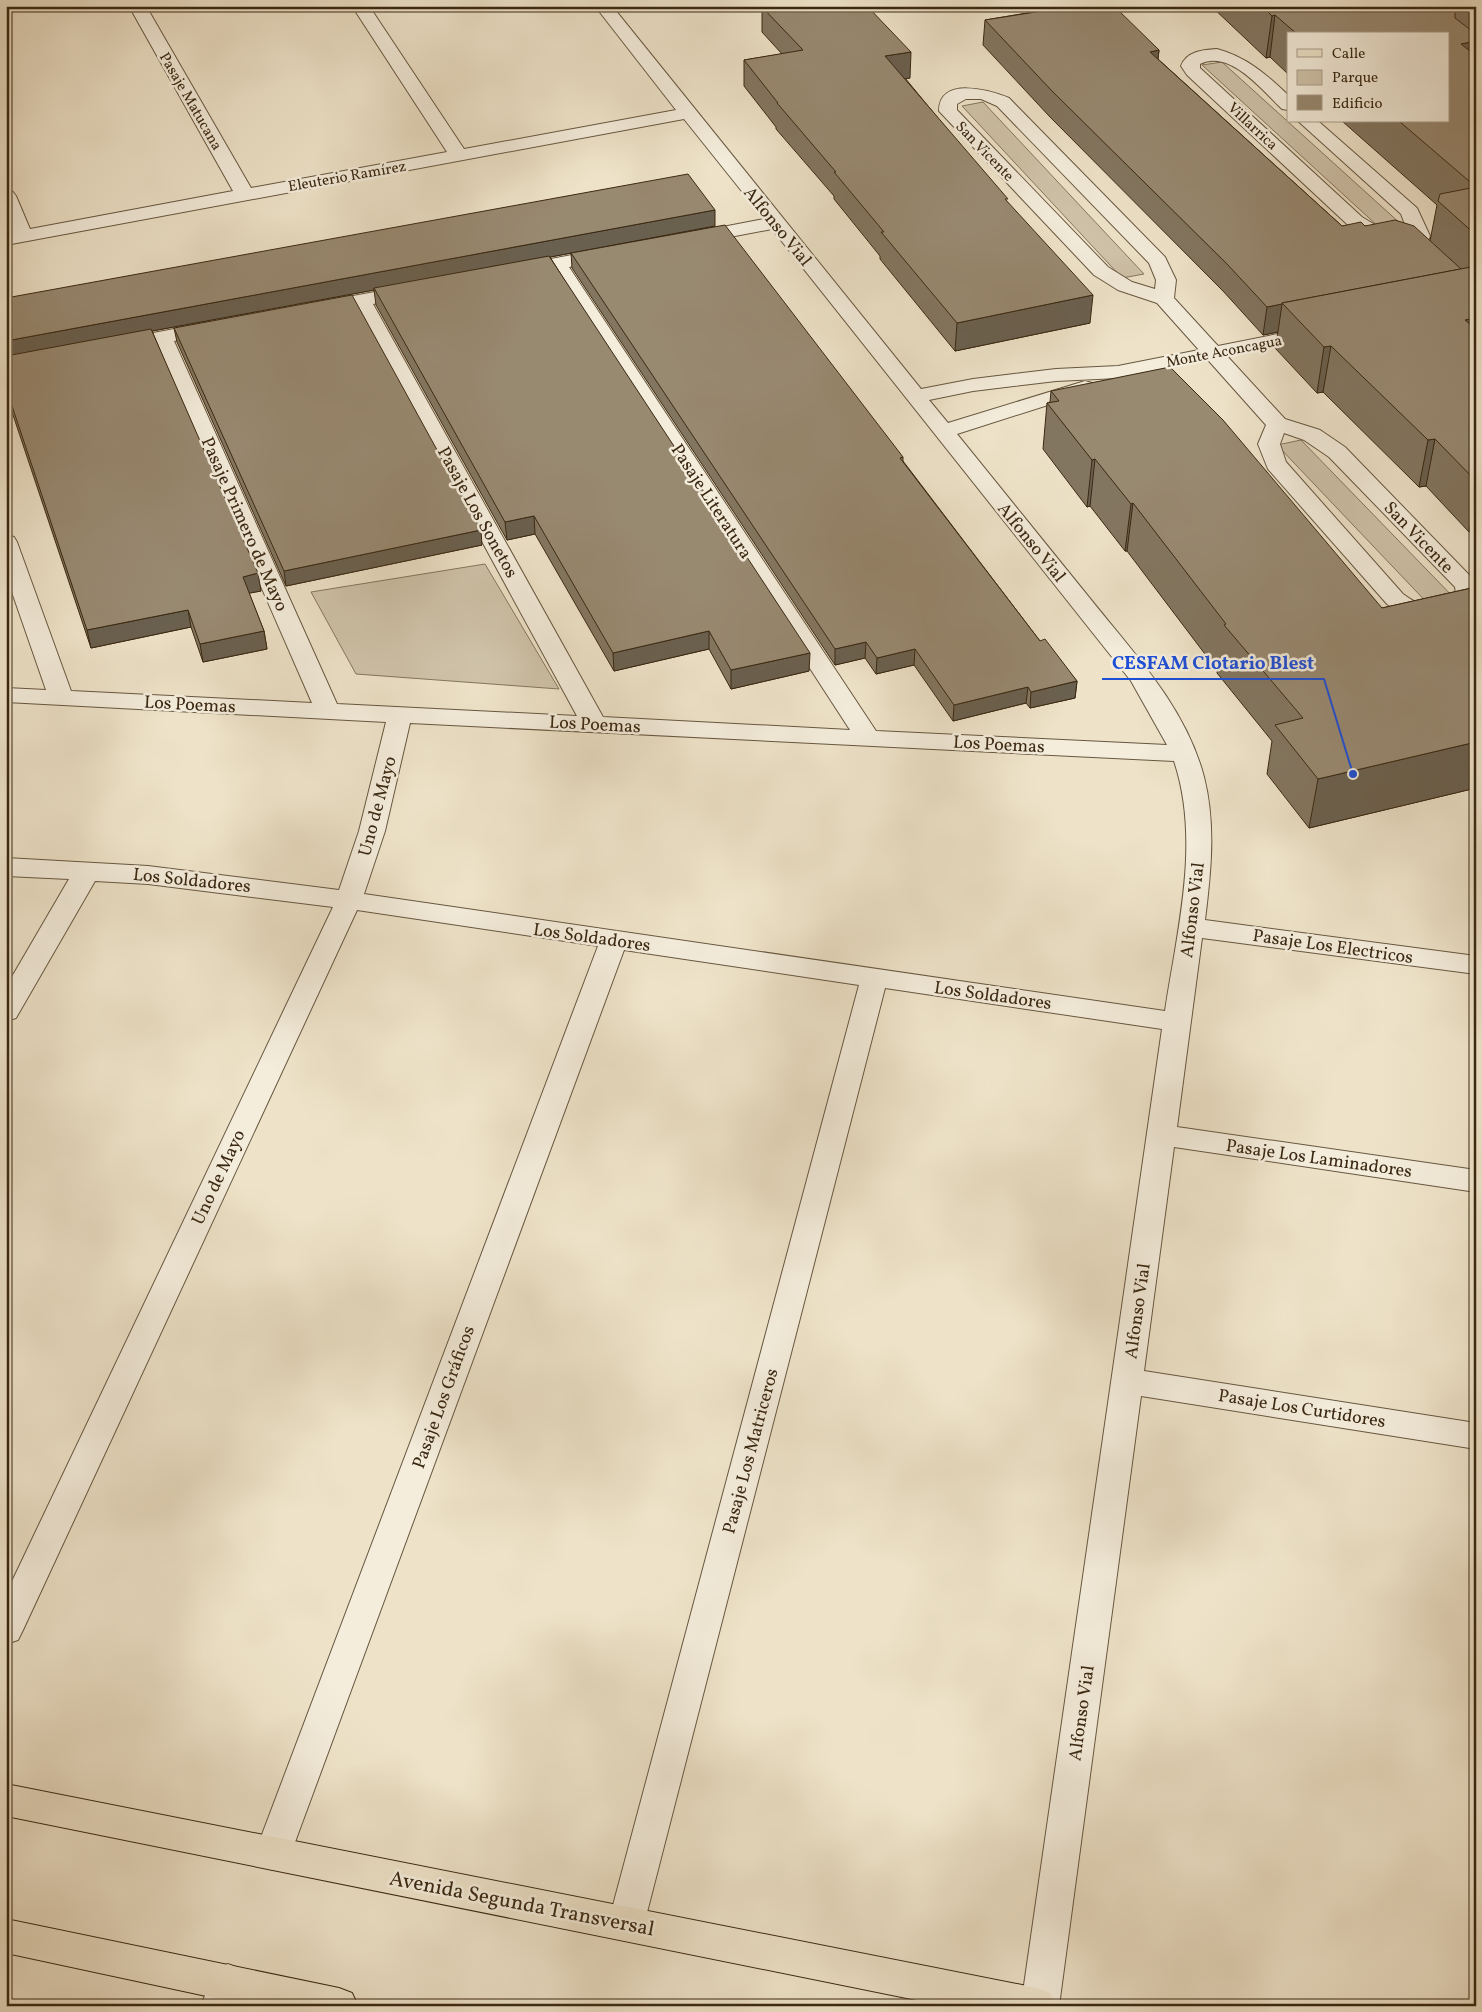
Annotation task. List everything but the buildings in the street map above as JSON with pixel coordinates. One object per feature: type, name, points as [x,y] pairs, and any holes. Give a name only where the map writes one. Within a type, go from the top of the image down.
[{"type":"main road","name":"Avenida Segunda Transversal","points":[[6,1800],[1039,2006]]},
{"type":"main road","points":[[6,1936],[224,1994],[339,2006]]},
{"type":"street","name":"Pasaje Matucana","points":[[138,6],[245,195]]},
{"type":"street","points":[[360,6],[459,156]]},
{"type":"street","name":"Alfonso Vial","points":[[604,6],[775,223],[1141,678],[1166,718],[1183,754],[1191,778],[1196,814],[1199,865],[1039,2006]]},
{"type":"street","name":"Villarrica","points":[[1287,104],[1235,60],[1205,55],[1192,61],[1190,66],[1193,71],[1355,221],[1378,235],[1423,253],[1420,236],[1410,212],[1308,122]]},
{"type":"street","name":"San Vicente","points":[[973,93],[989,96],[1003,102],[1158,261],[1166,280],[1164,299],[1124,286],[1101,271],[948,111],[948,101],[954,97],[973,93]]},
{"type":"street","name":"Eleuterio Ramírez","points":[[15,238],[688,113]]},
{"type":"street","points":[[6,196],[15,238]]},
{"type":"street","points":[[678,241],[775,223]]},
{"type":"street","points":[[498,275],[632,250]]},
{"type":"street","name":"Pasaje Literatura","points":[[557,264],[868,738]]},
{"type":"street","points":[[304,311],[430,288]]},
{"type":"street","points":[[1164,299],[1277,424]]},
{"type":"street","name":"Pasaje Los Sonetos","points":[[361,300],[594,724]]},
{"type":"street","points":[[104,348],[228,325]]},
{"type":"street","name":"Monte Aconcagua","points":[[916,396],[1056,375],[1118,372],[1329,330]]},
{"type":"street","name":"Pasaje Primero de Mayo","points":[[162,337],[328,711]]},
{"type":"street","name":"Monte Aconcagua","points":[[944,432],[1070,392],[1118,372]]},
{"type":"street","name":"San Vicente","points":[[1277,424],[1312,435],[1337,452],[1466,585],[1470,595],[1469,604],[1463,611],[1452,616],[1431,617],[1409,610],[1395,599],[1276,464],[1269,444],[1277,424]]},
{"type":"street","points":[[6,542],[60,697]]},
{"type":"street","name":"Los Poemas","points":[[6,694],[1183,754]]},
{"type":"street","name":"Uno de Mayo","points":[[6,1630],[348,902],[372,831],[400,714]]},
{"type":"street","name":"Los Soldadores","points":[[6,867],[87,871],[208,881],[1177,1022]]},
{"type":"street","points":[[6,1011],[87,871]]},
{"type":"street","name":"Pasaje Los Electricos","points":[[1191,927],[1476,965]]},
{"type":"street","name":"Pasaje Los Gráficos","points":[[273,1853],[614,940]]},
{"type":"street","name":"Pasaje Los Matriceros","points":[[626,1924],[874,978]]},
{"type":"street","name":"Pasaje Los Laminadores","points":[[1162,1135],[1476,1181]]},
{"type":"street","name":"Pasaje Los Curtidores","points":[[1127,1381],[1476,1436]]},
{"type":"green space","points":[[1222,62],[1402,225],[1381,229],[1202,65]]},
{"type":"green space","points":[[983,102],[1144,274],[1122,278],[962,106]]},
{"type":"green space","points":[[1301,440],[1459,603],[1433,609],[1277,445]]},
{"type":"green space","points":[[485,564],[559,689],[356,674],[311,592]]},
{"type":"place","name":"CESFAM Clotario Blest","points":[[1353,774]]}]
